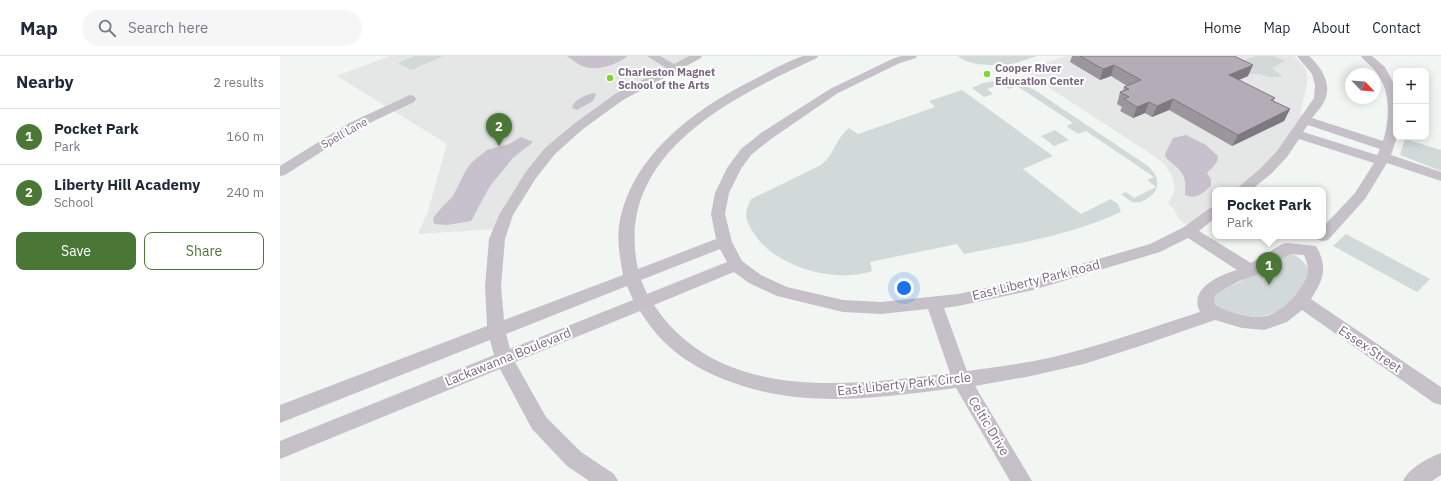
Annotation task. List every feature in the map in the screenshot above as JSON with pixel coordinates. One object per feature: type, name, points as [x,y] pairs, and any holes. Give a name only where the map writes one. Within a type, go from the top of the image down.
[{"type":"street","points":[[652,56],[674,68]]},
{"type":"street","points":[[607,481],[574,459],[539,423],[504,359],[496,330],[493,286],[497,239],[506,215],[530,176],[550,151],[579,126],[619,98],[697,56]]},
{"type":"street","name":"East Liberty Park Circle","points":[[813,56],[740,92],[694,123],[659,156],[642,180],[635,193],[626,228],[626,251],[632,278],[642,303],[656,324],[677,344],[706,363],[735,376],[772,386],[812,392],[850,392],[1004,374],[1065,361],[1123,345],[1207,316],[1213,312]]},
{"type":"street","name":"East Liberty Park Road","points":[[912,56],[896,61],[834,91],[766,136],[746,152],[734,168],[722,192],[718,214],[724,242],[736,265],[755,279],[783,292],[843,306],[882,308],[934,303],[958,300],[1033,284],[1155,248],[1189,231],[1212,213]]},
{"type":"street","points":[[1246,187],[1266,171],[1282,154],[1320,98],[1322,90],[1318,73],[1302,56]]},
{"type":"street","points":[[1326,233],[1364,190],[1384,155],[1395,115],[1392,92],[1386,76],[1366,56]]},
{"type":"street","name":"Spell Lane","points":[[280,172],[353,126],[410,99]]},
{"type":"street","points":[[1305,120],[1384,155],[1441,177]]},
{"type":"street","points":[[1296,134],[1384,155]]},
{"type":"street","points":[[1189,231],[1251,271]]},
{"type":"street","points":[[1310,250],[1320,239]]},
{"type":"street","points":[[280,414],[724,242]]},
{"type":"street","points":[[1287,248],[1310,250],[1314,258],[1316,271],[1310,288],[1294,308],[1282,316],[1265,323],[1230,318],[1213,312],[1207,308],[1206,297],[1210,290],[1233,277],[1251,271],[1287,248]]},
{"type":"street","name":"Lackawanna Boulevard","points":[[280,450],[736,265]]},
{"type":"street","name":"Essex Street","points":[[1300,300],[1441,397]]},
{"type":"street","name":"Celtic Drive","points":[[934,303],[961,379],[1022,481]]},
{"type":"street","points":[[1414,481],[1441,463]]},
{"type":"shaded area","points":[[389,56],[690,56],[670,66],[582,119],[496,229],[418,234],[427,214],[447,144],[337,76]]},
{"type":"shaded area","points":[[415,56],[444,56],[411,70],[398,63]]},
{"type":"shaded area","points":[[567,56],[627,56],[606,67],[587,68],[578,64]]},
{"type":"shaded area","points":[[958,56],[1037,56],[1016,63],[986,65],[969,62]]},
{"type":"shaded area","points":[[1067,56],[1294,56],[1303,65],[1307,72],[1307,84],[1300,114],[1307,117],[1296,134],[1245,187],[1212,187],[1212,213],[1192,229],[1179,219],[1174,209],[1168,203],[1174,192],[1174,184],[1171,174],[1164,164],[1022,70]]},
{"type":"shaded area","points":[[1256,56],[1274,56],[1285,61],[1272,68],[1283,77],[1268,77],[1260,74],[1249,74],[1231,65]]},
{"type":"shaded area","points":[[1000,80],[1014,82],[1033,89],[1148,166],[1154,172],[1157,180],[1157,186],[1154,193],[1144,201],[1136,203],[1132,202],[1121,194],[1126,192],[1134,198],[1156,187],[1147,180],[1154,177],[1086,131],[1078,134],[1066,126],[1073,123],[1017,86],[1009,89],[1001,84],[987,89],[993,94],[984,97],[972,88],[983,83]]},
{"type":"shaded area","points":[[962,90],[1053,156],[1023,169],[1081,214],[1111,199],[1118,204],[1121,212],[1063,233],[964,254],[957,244],[870,262],[872,271],[857,274],[825,274],[792,264],[777,256],[755,235],[746,217],[751,199],[821,165],[849,128],[858,134],[935,107],[929,101]]},
{"type":"shaded area","points":[[593,93],[596,94],[593,101],[577,110],[572,108],[577,100]]},
{"type":"shaded area","points":[[1055,130],[1069,140],[1054,146],[1041,136]]},
{"type":"shaded area","points":[[1186,135],[1206,145],[1218,156],[1216,163],[1207,173],[1211,179],[1211,186],[1202,193],[1193,197],[1185,195],[1184,177],[1180,170],[1166,158],[1165,154],[1173,138]]},
{"type":"shaded area","points":[[521,137],[533,142],[513,158],[490,186],[471,221],[447,225],[434,224],[433,218],[453,196],[466,170],[472,162],[487,150],[509,144]]},
{"type":"shaded area","points":[[1405,140],[1441,150],[1441,171],[1400,155]]},
{"type":"shaded area","points":[[1346,234],[1430,279],[1417,292],[1333,246]]},
{"type":"shaded area","points":[[1284,253],[1299,258],[1305,263],[1310,271],[1300,291],[1294,299],[1282,309],[1267,315],[1247,316],[1222,311],[1212,302],[1211,296],[1259,272]]},
{"type":"building","points":[[1080,56],[1234,56],[1253,65],[1229,75],[1275,98],[1271,100],[1290,109],[1238,135],[1173,99],[1157,106],[1149,102],[1137,107],[1124,99],[1129,97],[1120,92],[1129,89],[1124,87],[1141,80],[1114,65],[1103,69]]},
{"type":"place","name":"Cooper River Education Center","points":[[987,74]]},
{"type":"place","name":"Charleston Magnet School of the Arts","points":[[610,78]]},
{"type":"place","name":"Liberty Hill Academy","points":[[499,146]]},
{"type":"place","name":"Pocket Park","points":[[1269,285]]}]
